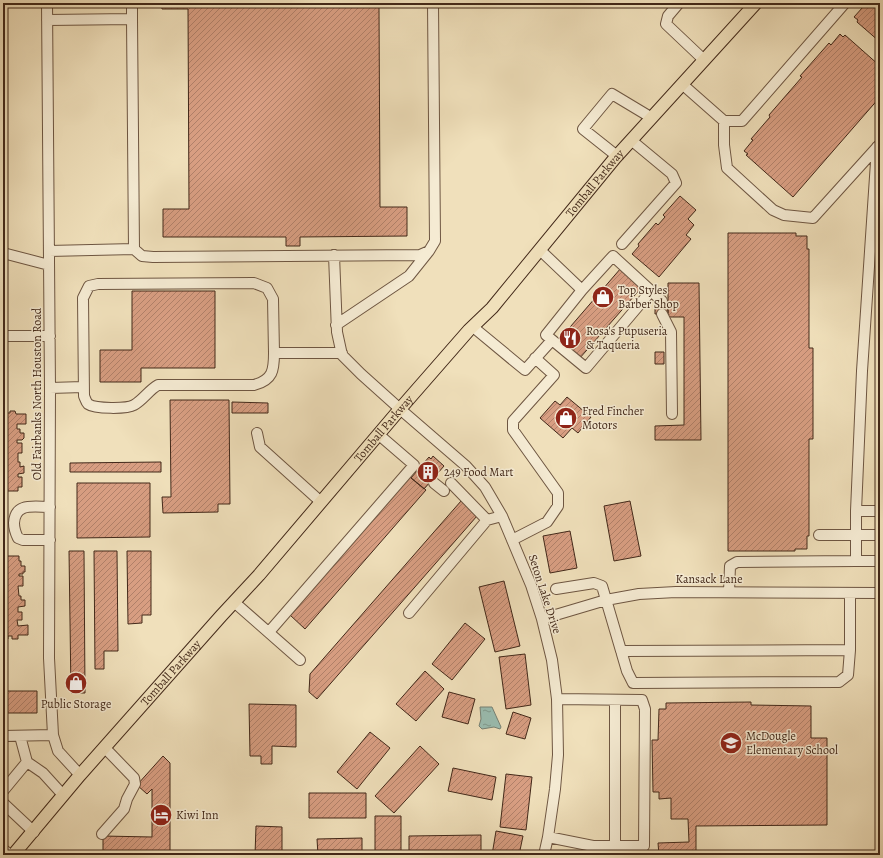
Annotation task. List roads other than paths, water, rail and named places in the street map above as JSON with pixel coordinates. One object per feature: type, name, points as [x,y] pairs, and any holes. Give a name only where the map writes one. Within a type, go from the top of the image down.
[{"type":"main road","name":"Tomball Parkway","points":[[13,855],[34,832],[80,775],[259,575],[378,434],[473,327],[492,308],[617,156],[756,3]]},
{"type":"street","name":"Old Fairbanks North Houston Road","points":[[47,3],[50,336],[49,658],[53,735],[58,751],[80,775]]},
{"type":"street","points":[[132,3],[134,249]]},
{"type":"street","points":[[336,325],[409,276],[436,241],[433,3]]},
{"type":"street","points":[[679,3],[668,16],[666,24],[704,60]]},
{"type":"street","points":[[682,84],[724,121],[742,121],[845,3]]},
{"type":"street","points":[[47,20],[132,19]]},
{"type":"street","points":[[617,156],[583,129],[612,94],[652,118]]},
{"type":"street","points":[[724,121],[724,145],[727,168],[772,210],[784,215],[813,218],[879,146]]},
{"type":"street","points":[[622,244],[676,183],[672,174],[631,140]]},
{"type":"street","points":[[856,561],[856,511],[862,372],[879,146]]},
{"type":"street","points":[[49,251],[134,249],[142,256],[153,257],[420,255],[428,251]]},
{"type":"street","points":[[540,250],[582,290]]},
{"type":"street","points":[[3,253],[49,265]]},
{"type":"street","points":[[274,353],[342,353],[336,325],[334,255]]},
{"type":"street","points":[[651,291],[586,368],[546,335],[582,290],[613,256],[662,301]]},
{"type":"street","points":[[254,283],[267,288],[273,299],[274,353],[274,368],[270,376],[262,383],[254,385],[158,385],[135,405],[128,407],[97,407],[88,404],[84,396],[83,298],[89,286],[98,284],[254,283]]},
{"type":"street","points":[[662,314],[671,332],[672,414]]},
{"type":"street","points":[[473,327],[525,370],[552,340]]},
{"type":"street","points":[[3,336],[50,336]]},
{"type":"street","name":"Seton Lake Drive","points":[[342,353],[361,374],[466,466],[485,487],[502,516],[531,585],[542,619],[552,660],[557,699],[558,755],[556,789],[544,855]]},
{"type":"street","points":[[512,540],[547,522],[558,506],[558,493],[513,430],[513,421],[554,375],[535,358]]},
{"type":"street","points":[[50,388],[83,387]]},
{"type":"street","points":[[257,433],[260,447],[321,502]]},
{"type":"street","points":[[269,632],[417,468],[378,434]]},
{"type":"street","points":[[434,483],[444,491]]},
{"type":"street","points":[[451,483],[487,520]]},
{"type":"street","points":[[50,507],[23,508],[18,510],[14,515],[14,531],[18,538],[23,540],[50,540]]},
{"type":"street","points":[[856,511],[880,511]]},
{"type":"street","points":[[409,613],[487,520],[502,516]]},
{"type":"street","points":[[819,535],[880,536]]},
{"type":"street","points":[[729,592],[730,566],[737,562],[880,561]]},
{"type":"street","points":[[556,589],[594,583],[602,586],[627,671],[633,683],[839,682],[848,675],[850,650],[850,593]]},
{"type":"street","name":"Kansack Lane","points":[[542,619],[606,600],[639,594],[676,592],[880,593]]},
{"type":"street","points":[[234,602],[300,660]]},
{"type":"street","points":[[621,651],[850,650]]},
{"type":"street","points":[[548,837],[593,846],[644,846],[645,709],[642,700],[557,699]]},
{"type":"street","points":[[615,700],[615,846]]},
{"type":"street","points":[[3,736],[53,735]]},
{"type":"street","points":[[20,736],[27,762],[44,773],[63,795]]},
{"type":"street","points":[[102,834],[124,809],[127,799],[135,784],[134,778],[105,748]]},
{"type":"street","points":[[3,791],[27,762]]},
{"type":"street","points":[[3,803],[34,832]]},
{"type":"street","points":[[3,849],[10,855]]},
{"type":"water","points":[[480,707],[492,707],[501,727],[500,729],[494,727],[482,729],[479,726],[481,719]]},
{"type":"tunnel","points":[[420,471],[434,483]]},
{"type":"place","name":"Top Styles Barber Shop","points":[[603,297]]},
{"type":"place","name":"Rosa's Pupuseria & Taqueria","points":[[570,338]]},
{"type":"place","name":"Fred Fincher Motors","points":[[566,418]]},
{"type":"place","name":"249 Food Mart","points":[[428,472]]},
{"type":"place","name":"Public Storage","points":[[76,683]]},
{"type":"place","name":"McDougle Elementary School","points":[[731,743]]},
{"type":"place","name":"Kiwi Inn","points":[[161,815]]}]
